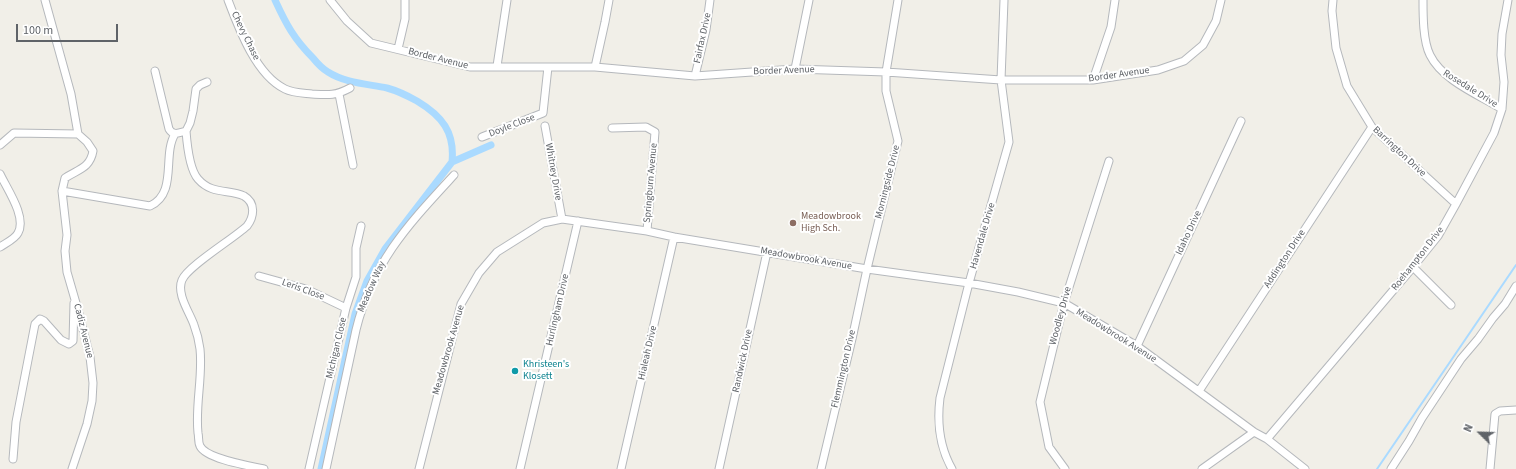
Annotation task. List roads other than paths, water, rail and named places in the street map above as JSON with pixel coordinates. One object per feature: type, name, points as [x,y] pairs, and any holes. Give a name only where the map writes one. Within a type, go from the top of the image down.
[{"type":"street","points":[[45,0],[71,94],[78,134],[87,142],[93,151],[92,158],[88,165],[66,178],[62,191],[150,206],[156,203],[164,192],[169,172],[170,144],[175,134]]},
{"type":"street","name":"Chevy Chase","points":[[228,0],[254,57],[263,72],[274,82],[286,89],[298,93],[339,94],[350,88]]},
{"type":"street","name":"Border Avenue","points":[[330,0],[347,21],[371,43],[470,67],[595,67],[695,76],[795,69],[886,72],[1001,80],[1093,80],[1158,70],[1184,61],[1203,45],[1216,21],[1221,0]]},
{"type":"street","points":[[398,49],[405,19],[405,0]]},
{"type":"street","points":[[497,66],[507,0]]},
{"type":"street","points":[[595,67],[605,22],[608,0]]},
{"type":"street","name":"Fairfax Drive","points":[[695,76],[706,30],[710,0]]},
{"type":"street","points":[[795,69],[809,0]]},
{"type":"street","name":"Morningside Drive","points":[[866,269],[898,141],[886,91],[886,72],[898,0]]},
{"type":"street","name":"Havendale Drive","points":[[952,469],[946,459],[940,435],[938,410],[940,398],[969,283],[1009,142],[1001,80],[1004,0]]},
{"type":"street","points":[[1093,80],[1111,27],[1115,0]]},
{"type":"street","name":"Barrington Drive","points":[[1333,0],[1332,11],[1336,48],[1347,86],[1372,127],[1456,204]]},
{"type":"street","name":"Rosedale Drive","points":[[1423,0],[1425,34],[1428,48],[1430,55],[1439,69],[1451,79],[1502,109]]},
{"type":"street","name":"Roehampton Drive","points":[[1267,439],[1438,236],[1456,204],[1494,133],[1502,109],[1504,82],[1501,55],[1502,34],[1508,0]]},
{"type":"street","name":"Doyle Close","points":[[482,137],[543,113],[548,67]]},
{"type":"street","points":[[155,71],[170,132],[175,134],[186,131]]},
{"type":"street","points":[[207,82],[200,85],[196,89],[194,111],[186,131],[193,167],[197,178],[206,186],[222,192],[243,196],[249,200],[253,215],[247,226],[191,269],[182,278],[181,293],[194,325],[202,365],[197,422],[200,446],[207,453],[234,462],[264,469]]},
{"type":"street","points":[[339,94],[353,165]]},
{"type":"street","name":"Idaho Drive","points":[[1137,346],[1241,121]]},
{"type":"street","name":"Whitney Drive","points":[[545,126],[562,219]]},
{"type":"street","name":"Springburn Avenue","points":[[612,128],[646,127],[655,132],[647,231]]},
{"type":"street","name":"Addington Drive","points":[[1199,391],[1372,127]]},
{"type":"street","points":[[0,145],[14,133],[78,134]]},
{"type":"street","name":"Woodley Drive","points":[[1065,469],[1049,447],[1040,402],[1064,304],[1109,161]]},
{"type":"street","points":[[0,174],[16,204],[20,226],[18,234],[0,246]]},
{"type":"street","name":"Meadow Way","points":[[326,469],[356,330],[361,309],[368,291],[391,248],[410,223],[454,175]]},
{"type":"street","name":"Cadiz Avenue","points":[[62,191],[67,235],[65,251],[67,272],[90,357],[93,383],[92,401],[87,424],[72,469]]},
{"type":"street","name":"Meadowbrook Avenue","points":[[418,469],[461,304],[479,273],[497,252],[543,223],[562,219],[647,231],[674,237],[866,269],[969,283],[1018,292],[1064,304],[1137,346],[1254,432],[1267,439],[1304,469]]},
{"type":"street","name":"Hurlingham Drive","points":[[520,469],[578,221]]},
{"type":"street","name":"Michigan Close","points":[[309,469],[346,308],[356,277],[356,248],[362,226]]},
{"type":"street","name":"Hialeah Drive","points":[[621,469],[674,237]]},
{"type":"street","name":"Randwick Drive","points":[[719,469],[767,252]]},
{"type":"street","points":[[1413,267],[1451,305]]},
{"type":"street","name":"Flemmington Drive","points":[[821,469],[852,339],[866,269]]},
{"type":"street","name":"Leris Close","points":[[259,276],[306,290],[346,308]]},
{"type":"street","points":[[1391,469],[1422,418],[1461,359],[1505,304],[1516,286]]},
{"type":"street","points":[[13,459],[16,422],[35,324],[40,319],[44,321],[61,340],[69,344],[73,341],[74,297]]},
{"type":"street","points":[[1490,469],[1494,417],[1497,412],[1516,410]]},
{"type":"street","points":[[1202,469],[1254,432]]},
{"type":"waterway","points":[[275,0],[296,38],[306,51],[326,71],[342,79],[387,88],[406,95],[426,107],[440,119],[449,133],[452,162]]},
{"type":"waterway","points":[[321,469],[355,314],[367,281],[385,249],[452,162],[491,145]]},
{"type":"waterway","points":[[1377,469],[1516,265]]},
{"type":"place","name":"Meadowbrook High Sch.","points":[[793,223]]},
{"type":"place","name":"Khristeen's Klosett","points":[[515,371]]}]
